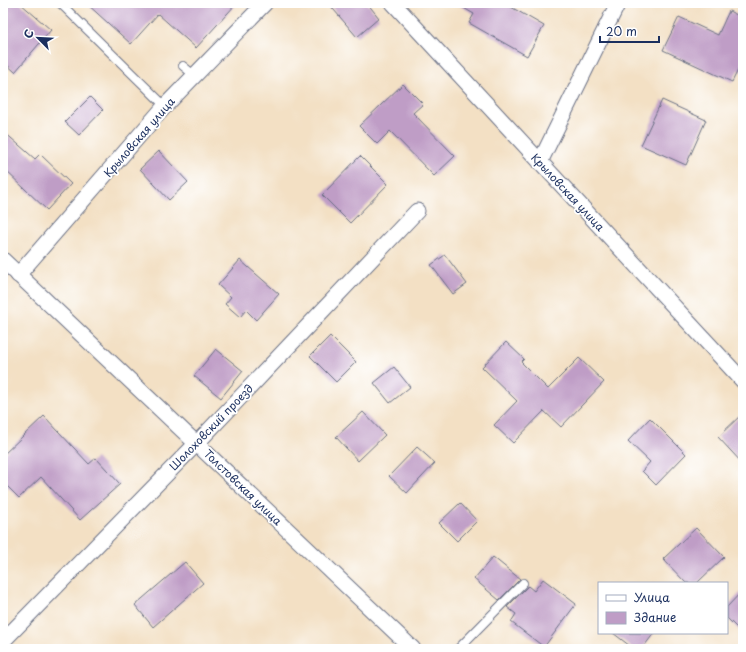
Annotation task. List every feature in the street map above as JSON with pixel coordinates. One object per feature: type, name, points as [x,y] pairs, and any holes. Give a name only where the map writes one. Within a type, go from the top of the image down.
[{"type":"street","name":"Крыловская улица","points":[[18,275],[165,106],[189,70],[265,3]]},
{"type":"street","name":"Крыловская улица","points":[[393,3],[743,381]]},
{"type":"street","points":[[540,162],[618,3]]},
{"type":"street","name":"Шолоховский проезд","points":[[3,641],[197,443],[417,211]]},
{"type":"street","name":"Толстовская улица","points":[[3,260],[414,649]]},
{"type":"lane","points":[[60,3],[165,106]]},
{"type":"lane","points":[[458,649],[523,583]]},
{"type":"building","points":[[3,3],[20,3],[51,30],[15,72],[3,61]]},
{"type":"building","points":[[86,3],[237,3],[196,48],[158,14],[131,44]]},
{"type":"building","points":[[328,3],[367,3],[379,18],[357,37]]},
{"type":"building","points":[[455,3],[504,3],[544,26],[527,56],[469,23],[474,14]]},
{"type":"building","points":[[729,11],[743,18],[743,72],[738,70],[732,82],[663,50],[679,17],[718,35]]},
{"type":"building","points":[[403,84],[423,104],[413,113],[455,156],[434,176],[390,131],[377,144],[359,126]]},
{"type":"building","points":[[90,97],[103,110],[79,135],[65,122]]},
{"type":"building","points":[[662,100],[706,120],[686,165],[641,145]]},
{"type":"building","points":[[3,131],[35,159],[40,154],[71,184],[47,210],[3,168]]},
{"type":"building","points":[[159,151],[188,182],[169,200],[140,169]]},
{"type":"building","points":[[360,156],[388,184],[350,223],[322,195]]},
{"type":"building","points":[[445,255],[467,284],[453,294],[431,265]]},
{"type":"building","points":[[240,260],[279,294],[256,320],[246,310],[240,317],[225,304],[231,297],[218,285]]},
{"type":"building","points":[[330,336],[356,362],[336,382],[310,356]]},
{"type":"building","points":[[506,342],[524,359],[521,362],[548,389],[579,358],[604,382],[561,427],[544,411],[513,443],[494,425],[517,401],[482,367]]},
{"type":"building","points":[[216,349],[243,371],[221,398],[194,376]]},
{"type":"building","points":[[394,367],[410,387],[390,403],[374,383]]},
{"type":"building","points":[[363,412],[385,435],[358,461],[336,437]]},
{"type":"building","points":[[743,413],[743,464],[718,437]]},
{"type":"building","points":[[44,416],[89,464],[96,458],[120,484],[80,520],[41,477],[19,498],[3,482],[3,455]]},
{"type":"building","points":[[650,418],[686,454],[656,485],[642,471],[650,462],[628,441]]},
{"type":"building","points":[[417,447],[435,463],[407,493],[389,476]]},
{"type":"building","points":[[460,503],[477,521],[457,541],[439,523]]},
{"type":"building","points":[[696,528],[724,557],[698,582],[685,582],[663,559]]},
{"type":"building","points":[[493,557],[520,579],[499,600],[474,579]]},
{"type":"building","points":[[185,562],[203,583],[153,627],[135,605]]},
{"type":"building","points":[[543,579],[576,604],[544,647],[511,622],[516,614],[507,607],[528,586],[534,591]]},
{"type":"building","points":[[743,590],[743,634],[728,619],[728,606]]},
{"type":"building","points":[[614,634],[653,634],[642,649],[634,649]]}]
